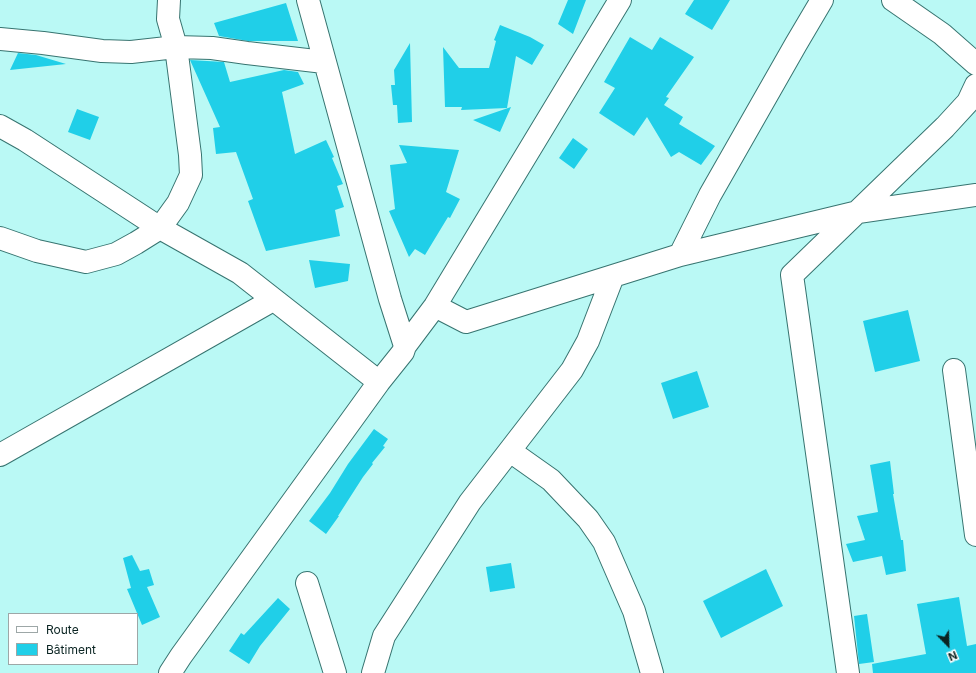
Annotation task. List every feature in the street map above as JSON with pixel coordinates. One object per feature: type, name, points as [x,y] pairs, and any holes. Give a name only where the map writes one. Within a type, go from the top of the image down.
[{"type":"street","points":[[0,238],[37,251],[86,262],[116,254],[160,228],[178,203],[191,176],[190,155],[176,47],[168,19],[169,0]]},
{"type":"street","points":[[308,0],[388,292],[405,346]]},
{"type":"street","points":[[170,673],[435,306],[620,0]]},
{"type":"street","points":[[680,255],[710,195],[822,0]]},
{"type":"street","points":[[893,0],[942,34],[976,64]]},
{"type":"street","points":[[0,39],[102,51],[131,52],[176,47],[212,48],[324,62]]},
{"type":"street","points":[[848,673],[792,275],[945,127],[968,102],[976,85]]},
{"type":"street","points":[[0,126],[25,140],[160,228],[240,273],[379,382]]},
{"type":"street","points":[[435,306],[466,322],[680,255],[858,212],[976,195]]},
{"type":"street","points":[[373,673],[384,636],[470,502],[572,370],[588,341],[613,276]]},
{"type":"street","points":[[0,455],[273,300]]},
{"type":"street","points":[[954,370],[976,535]]},
{"type":"street","points":[[510,452],[551,480],[588,520],[604,542],[634,611],[652,673]]},
{"type":"street","points":[[307,583],[335,673]]},
{"type":"building","points":[[568,0],[586,0],[573,34],[558,24]]},
{"type":"building","points":[[694,0],[730,0],[712,30],[685,14]]},
{"type":"building","points":[[286,3],[298,41],[248,41],[219,36],[214,23]]},
{"type":"building","points":[[500,25],[530,37],[544,45],[532,65],[516,56],[507,108],[461,110],[462,107],[445,107],[443,47],[459,68],[489,68],[496,41],[494,40]]},
{"type":"building","points":[[630,37],[652,50],[660,37],[694,57],[666,97],[669,98],[664,105],[683,117],[679,124],[715,146],[701,165],[679,152],[671,157],[647,117],[634,136],[599,113],[615,88],[604,82]]},
{"type":"building","points":[[410,43],[412,122],[398,123],[397,105],[393,105],[391,85],[395,85],[394,70]]},
{"type":"building","points":[[18,53],[36,55],[66,64],[10,70]]},
{"type":"building","points":[[190,60],[224,62],[230,82],[284,70],[298,72],[304,84],[282,92],[295,154],[326,140],[334,157],[332,158],[343,184],[337,186],[344,207],[335,210],[340,236],[266,251],[248,201],[253,199],[236,152],[216,154],[213,128],[220,127]]},
{"type":"building","points":[[511,107],[500,132],[473,120]]},
{"type":"building","points":[[77,109],[99,117],[90,140],[68,132]]},
{"type":"building","points":[[573,138],[588,149],[574,169],[559,158]]},
{"type":"building","points":[[399,145],[459,150],[446,192],[460,199],[450,218],[448,217],[425,255],[415,249],[409,257],[389,211],[395,209],[390,165],[407,163]]},
{"type":"building","points":[[309,260],[350,264],[348,281],[315,288]]},
{"type":"building","points":[[908,310],[920,361],[875,372],[863,321]]},
{"type":"building","points":[[697,371],[709,407],[673,419],[661,383]]},
{"type":"building","points":[[374,429],[388,439],[383,446],[385,447],[372,463],[373,464],[326,534],[309,521]]},
{"type":"building","points":[[890,461],[893,494],[901,540],[903,540],[906,571],[886,575],[882,556],[853,562],[846,544],[865,540],[857,516],[878,512],[870,465]]},
{"type":"building","points":[[132,555],[140,571],[149,569],[154,585],[147,587],[160,617],[142,625],[127,589],[131,588],[123,558]]},
{"type":"building","points":[[511,563],[515,588],[490,592],[486,567]]},
{"type":"building","points":[[766,569],[783,606],[721,638],[703,601]]},
{"type":"building","points":[[959,597],[967,646],[976,644],[976,673],[873,673],[872,664],[926,654],[917,604]]},
{"type":"building","points":[[278,598],[290,609],[260,646],[249,664],[229,651],[241,633],[244,635]]},
{"type":"building","points":[[867,614],[874,662],[859,664],[854,616]]}]
